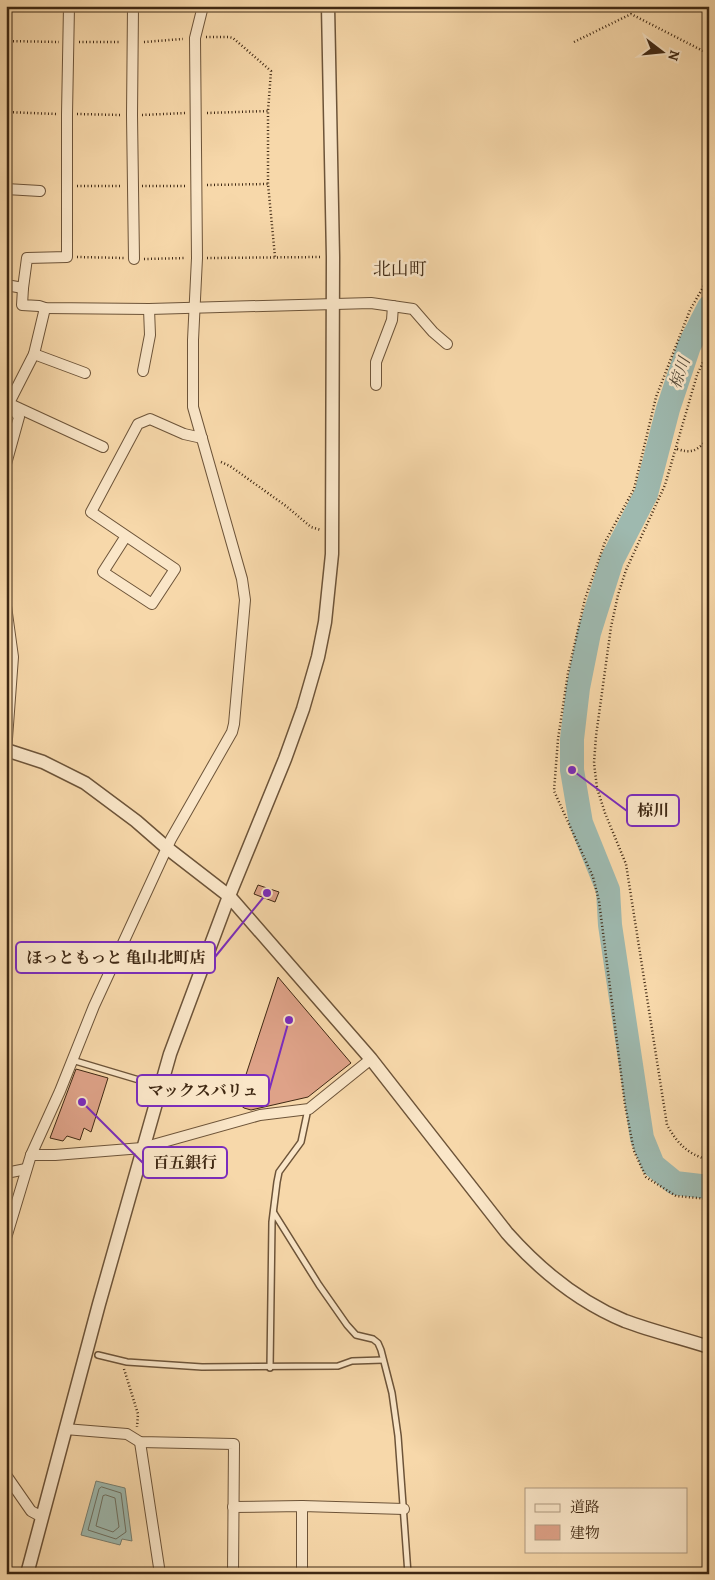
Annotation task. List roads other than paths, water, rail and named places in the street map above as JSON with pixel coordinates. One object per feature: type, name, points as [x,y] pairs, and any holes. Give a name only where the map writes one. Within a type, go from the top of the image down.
[{"type":"street","points":[[69,6],[67,257],[27,258],[22,305],[45,308],[148,309],[332,304],[393,306],[413,309],[446,344]]},
{"type":"street","points":[[133,6],[134,259]]},
{"type":"street","points":[[6,1238],[31,1155],[102,988],[167,848],[232,732],[234,724],[245,600],[242,579],[193,407],[194,308],[197,258],[195,38],[203,6]]},
{"type":"street","points":[[27,1574],[142,1148],[170,1054],[229,896],[285,759],[303,709],[318,657],[325,622],[330,589],[332,534],[333,257],[328,6]]},
{"type":"street","points":[[6,189],[40,191]]},
{"type":"street","points":[[6,285],[23,288]]},
{"type":"street","points":[[376,385],[376,362],[392,320],[393,306]]},
{"type":"street","points":[[8,403],[34,354],[45,308]]},
{"type":"street","points":[[143,371],[150,335],[148,309]]},
{"type":"street","points":[[34,354],[85,373]]},
{"type":"street","points":[[8,403],[103,447]]},
{"type":"street","points":[[6,464],[19,417],[8,403]]},
{"type":"street","points":[[126,536],[103,572],[152,604],[175,569],[126,536],[90,512],[138,424],[150,419],[184,434],[202,438]]},
{"type":"street","points":[[6,606],[13,657],[6,751],[43,762],[85,783],[136,821],[167,848],[229,896],[371,1059],[507,1233],[549,1275],[599,1308],[625,1321],[709,1347]]},
{"type":"street","points":[[31,1155],[55,1155],[142,1148],[260,1114],[308,1109],[371,1059]]},
{"type":"street","points":[[6,1173],[26,1169]]},
{"type":"street","points":[[65,1429],[127,1434],[138,1441],[234,1444],[233,1574]]},
{"type":"street","points":[[138,1441],[160,1574]]},
{"type":"street","points":[[6,1475],[31,1511],[42,1517]]},
{"type":"street","points":[[302,1506],[302,1574]]},
{"type":"street","points":[[233,1507],[302,1506],[404,1509]]},
{"type":"lane","points":[[72,1060],[149,1083]]},
{"type":"lane","points":[[270,1368],[272,1222],[279,1172],[302,1142],[308,1109]]},
{"type":"lane","points":[[274,1213],[319,1285],[347,1325],[356,1335],[373,1339],[378,1343],[392,1393],[399,1444],[408,1574]]},
{"type":"lane","points":[[98,1355],[121,1360],[202,1367],[338,1366],[352,1361],[383,1360]]},
{"type":"water","points":[[96,1481],[125,1488],[132,1541],[122,1539],[120,1545],[81,1535]]},
{"type":"waterway","name":"椋川","points":[[709,307],[689,346],[668,409],[646,494],[612,560],[589,633],[578,688],[572,739],[572,770],[581,823],[608,890],[610,925],[642,1138],[653,1165],[675,1183],[709,1187]]},
{"type":"place","name":"椋川","points":[[572,770]]},
{"type":"place","name":"ほっともっと 亀山北町店","points":[[267,893]]},
{"type":"place","name":"マックスバリュ","points":[[289,1020]]},
{"type":"place","name":"百五銀行","points":[[82,1102]]},
{"type":"district","name":"北山町","points":[[400,269]]}]
